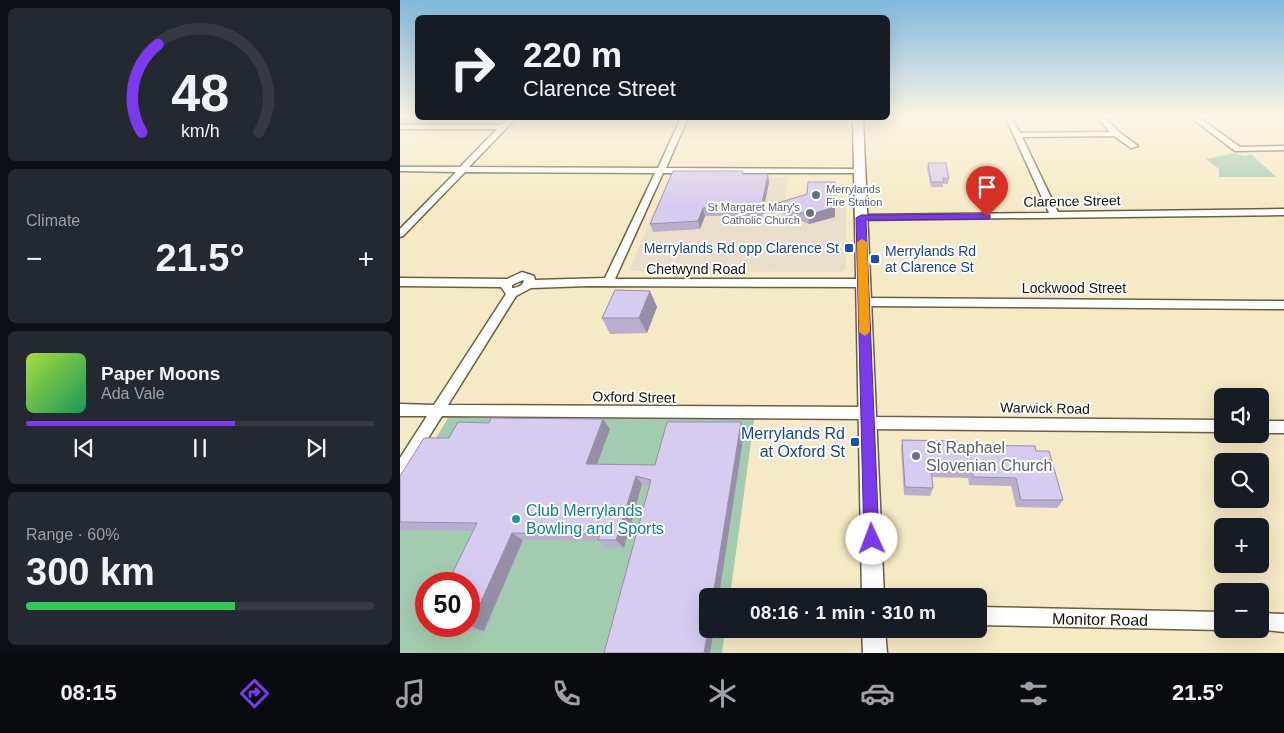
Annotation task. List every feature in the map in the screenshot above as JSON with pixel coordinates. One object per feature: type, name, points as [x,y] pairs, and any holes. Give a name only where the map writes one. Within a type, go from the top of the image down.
[{"type":"main road","points":[[859,146],[873,588]]},
{"type":"main road","points":[[874,638],[875,653]]},
{"type":"street","points":[[400,234],[484,146]]},
{"type":"street","points":[[608,282],[672,146]]},
{"type":"street","points":[[1022,146],[1055,215]]},
{"type":"street","points":[[1233,146],[1238,150],[1284,148]]},
{"type":"street","points":[[400,169],[860,171]]},
{"type":"street","name":"Clarence Street","points":[[861,218],[1284,212]]},
{"type":"street","name":"Chetwynd Road","points":[[511,288],[518,277],[525,276],[530,279],[530,284],[608,282],[863,284]]},
{"type":"street","points":[[400,282],[511,288],[400,470]]},
{"type":"street","name":"Lockwood Street","points":[[864,302],[1284,304]]},
{"type":"street","name":"Oxford Street","points":[[400,410],[868,418]]},
{"type":"street","name":"Warwick Road","points":[[868,418],[1214,426]]},
{"type":"street","points":[[1269,427],[1284,427]]},
{"type":"street","name":"Monitor Road","points":[[987,616],[1214,621]]},
{"type":"street","points":[[1269,622],[1284,623]]},
{"type":"shaded area","points":[[669,177],[788,177],[785,201],[846,201],[846,269],[842,272],[633,271],[630,268]]},
{"type":"green space","points":[[1235,153],[1245,156],[1251,154],[1276,177],[1219,177],[1219,169],[1206,159]]},
{"type":"green space","points":[[755,413],[731,588],[699,588],[699,638],[724,638],[722,653],[400,653],[400,499],[448,418]]},
{"type":"building","points":[[928,163],[946,163],[949,179],[943,178],[944,182],[931,182]]},
{"type":"building","points":[[673,171],[743,171],[742,174],[768,174],[761,208],[703,208],[698,221],[650,224]]},
{"type":"building","points":[[808,182],[835,182],[835,207],[808,215],[778,203],[807,194]]},
{"type":"building","points":[[615,290],[650,291],[639,318],[602,318]]},
{"type":"building","points":[[491,418],[603,419],[586,464],[655,465],[667,422],[741,422],[714,588],[699,588],[699,638],[706,638],[704,653],[604,653],[651,480],[636,476],[616,540],[598,540],[600,534],[512,533],[480,604],[480,572],[453,572],[477,523],[400,522],[400,476],[424,438],[449,438],[458,422],[489,423]]},
{"type":"building","points":[[902,440],[957,441],[958,445],[1035,446],[1036,451],[1049,451],[1063,500],[1021,500],[1016,478],[973,477],[972,470],[931,469],[933,488],[905,487]]},
{"type":"slow traffic","points":[[862,242],[865,332]]},
{"type":"place","name":"Merrylands Fire Station","points":[[816,195]]},
{"type":"place","name":"St Margaret Mary's Catholic Church","points":[[810,213]]},
{"type":"place","name":"Merrylands Rd opp Clarence St","points":[[849,248]]},
{"type":"place","name":"Merrylands Rd at Clarence St","points":[[875,259]]},
{"type":"place","name":"Merrylands Rd at Oxford St","points":[[855,442]]},
{"type":"place","name":"St Raphael Slovenian Church","points":[[916,456]]},
{"type":"place","name":"Club Merrylands Bowling and Sports","points":[[516,519]]},
{"type":"route","points":[[872,539],[861,218],[987,217]]}]
